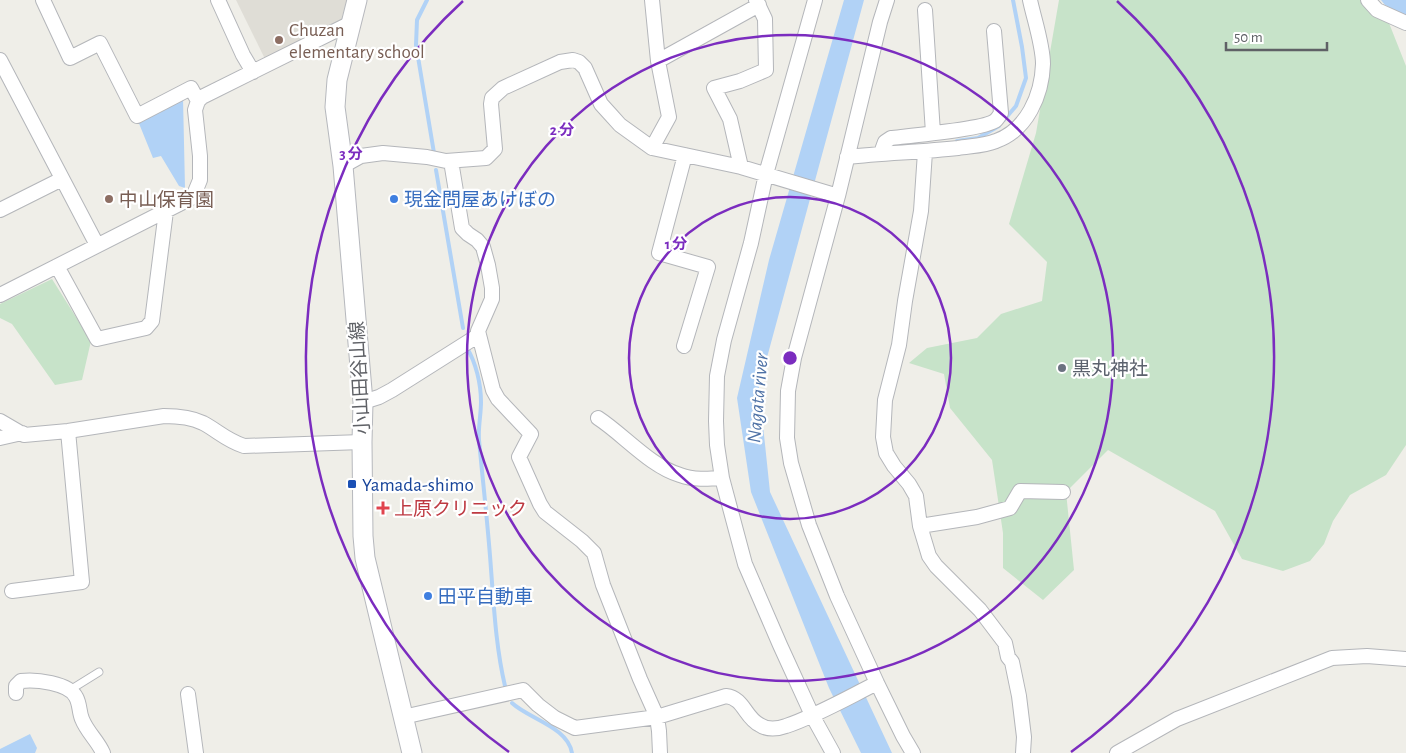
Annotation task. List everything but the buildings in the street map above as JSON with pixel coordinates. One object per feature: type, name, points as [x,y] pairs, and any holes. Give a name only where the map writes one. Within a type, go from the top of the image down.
[{"type":"main road","name":"小山田谷山線","points":[[357,0],[337,80],[335,107],[343,166],[363,402],[362,536],[365,558],[412,753]]},
{"type":"street","points":[[44,0],[70,58],[100,43],[137,116],[191,88],[198,101]]},
{"type":"street","points":[[218,0],[243,55],[253,72]]},
{"type":"street","points":[[652,0],[658,61],[669,117],[652,148]]},
{"type":"street","points":[[815,0],[766,174],[751,243],[724,340],[717,376],[716,445],[722,478],[745,564],[812,715],[834,753]]},
{"type":"street","points":[[886,0],[838,196],[794,358],[788,392],[787,438],[791,462],[809,526],[837,596],[913,753]]},
{"type":"street","points":[[847,157],[881,153],[926,152],[975,146],[996,141],[1010,133],[1027,117],[1036,100],[1041,80],[1043,63],[1041,47],[1030,0]]},
{"type":"street","points":[[1368,0],[1377,10],[1406,23]]},
{"type":"street","points":[[658,61],[757,2],[765,19],[766,70],[740,81],[714,88],[730,119],[741,167]]},
{"type":"street","points":[[925,10],[933,133]]},
{"type":"street","points":[[0,295],[193,196],[200,180],[200,156],[194,110],[198,101],[202,97],[351,23]]},
{"type":"street","points":[[881,153],[885,142],[891,138],[987,124],[996,120],[1001,114],[994,31]]},
{"type":"street","points":[[0,60],[97,246]]},
{"type":"street","points":[[343,166],[362,156],[383,153],[405,154],[446,161],[486,158],[495,149],[492,98],[503,88],[560,62],[573,60],[586,68],[602,104],[610,115],[620,125],[652,148],[741,167],[838,196]]},
{"type":"street","points":[[926,152],[920,211],[899,345],[885,400],[883,437],[886,453],[916,496],[920,526],[928,556],[980,610],[1005,643],[1008,657],[1012,662],[1019,696],[1024,753]]},
{"type":"street","points":[[684,346],[708,267],[659,253],[685,156]]},
{"type":"street","points":[[451,161],[462,228],[483,247],[491,280],[492,299],[478,331],[493,390],[498,399],[531,434],[519,457],[540,504],[545,512],[582,541],[594,553],[603,585],[657,717],[660,731],[660,753]]},
{"type":"street","points":[[1,206],[62,179]]},
{"type":"street","points":[[57,266],[97,339],[146,328],[152,321],[166,211]]},
{"type":"street","points":[[363,402],[379,398],[479,335]]},
{"type":"street","points":[[0,438],[22,433],[68,431],[164,416],[191,419],[202,423],[232,442],[244,446],[362,442]]},
{"type":"street","points":[[598,418],[648,458],[680,475],[704,479],[722,478]]},
{"type":"street","points":[[0,421],[22,433]]},
{"type":"street","points":[[12,591],[82,582],[68,431]]},
{"type":"street","points":[[920,526],[977,517],[1010,508],[1020,491],[1063,492]]},
{"type":"street","points":[[1117,753],[1177,719],[1332,658],[1367,656],[1406,659]]},
{"type":"street","points":[[16,693],[16,686],[21,681],[30,680],[53,684],[70,690],[75,695],[79,704],[82,719],[103,753]]},
{"type":"street","points":[[403,718],[523,690],[555,718],[576,728],[657,717],[726,696],[737,700],[759,725],[766,728],[776,728],[786,726],[812,715],[877,682]]},
{"type":"street","points":[[188,694],[196,753]]},
{"type":"lane","points":[[70,690],[99,672]]},
{"type":"shaded area","name":"Chuzan elementary school","points":[[236,0],[347,0],[341,21],[265,59]]},
{"type":"green space","points":[[1059,0],[1372,0],[1387,18],[1406,66],[1406,445],[1386,475],[1350,495],[1333,521],[1324,544],[1310,561],[1283,571],[1242,559],[1215,511],[1108,450],[1066,492],[1074,570],[1043,600],[1003,568],[1003,533],[992,460],[950,408],[944,374],[909,363],[927,348],[977,338],[1001,314],[1042,301],[1047,262],[1009,224],[1036,133]]},
{"type":"green space","points":[[52,279],[91,341],[82,380],[55,385],[12,324],[0,318],[0,304]]},
{"type":"water","name":"Nagata river","points":[[844,0],[864,0],[759,387],[770,492],[892,753],[861,753],[829,688],[751,492],[737,398],[769,260]]},
{"type":"water","points":[[1381,0],[1406,0],[1406,16],[1385,5]]},
{"type":"water","points":[[183,98],[185,188],[179,186],[161,156],[153,158],[138,121]]},
{"type":"water","points":[[30,734],[37,748],[35,753],[0,753],[0,749]]},
{"type":"waterway","points":[[427,0],[417,20],[416,45],[434,153]]},
{"type":"waterway","points":[[1004,120],[1016,106],[1026,78],[1013,0]]},
{"type":"waterway","points":[[957,141],[978,138],[999,126]]},
{"type":"waterway","points":[[436,170],[463,328]]},
{"type":"waterway","points":[[467,348],[475,367],[480,388],[479,440],[499,657],[505,686]]},
{"type":"waterway","points":[[512,703],[556,730],[569,744],[572,753]]},
{"type":"place","name":"Chuzan elementary school","points":[[279,40]]},
{"type":"place","name":"中山保育園","points":[[109,199]]},
{"type":"place","name":"現金問屋あけぼの","points":[[394,199]]},
{"type":"place","name":"黒丸神社","points":[[1062,368]]},
{"type":"place","name":"Yamada-shimo","points":[[352,484]]},
{"type":"place","name":"上原クリニック","points":[[383,508]]},
{"type":"place","name":"田平自動車","points":[[428,596]]}]
